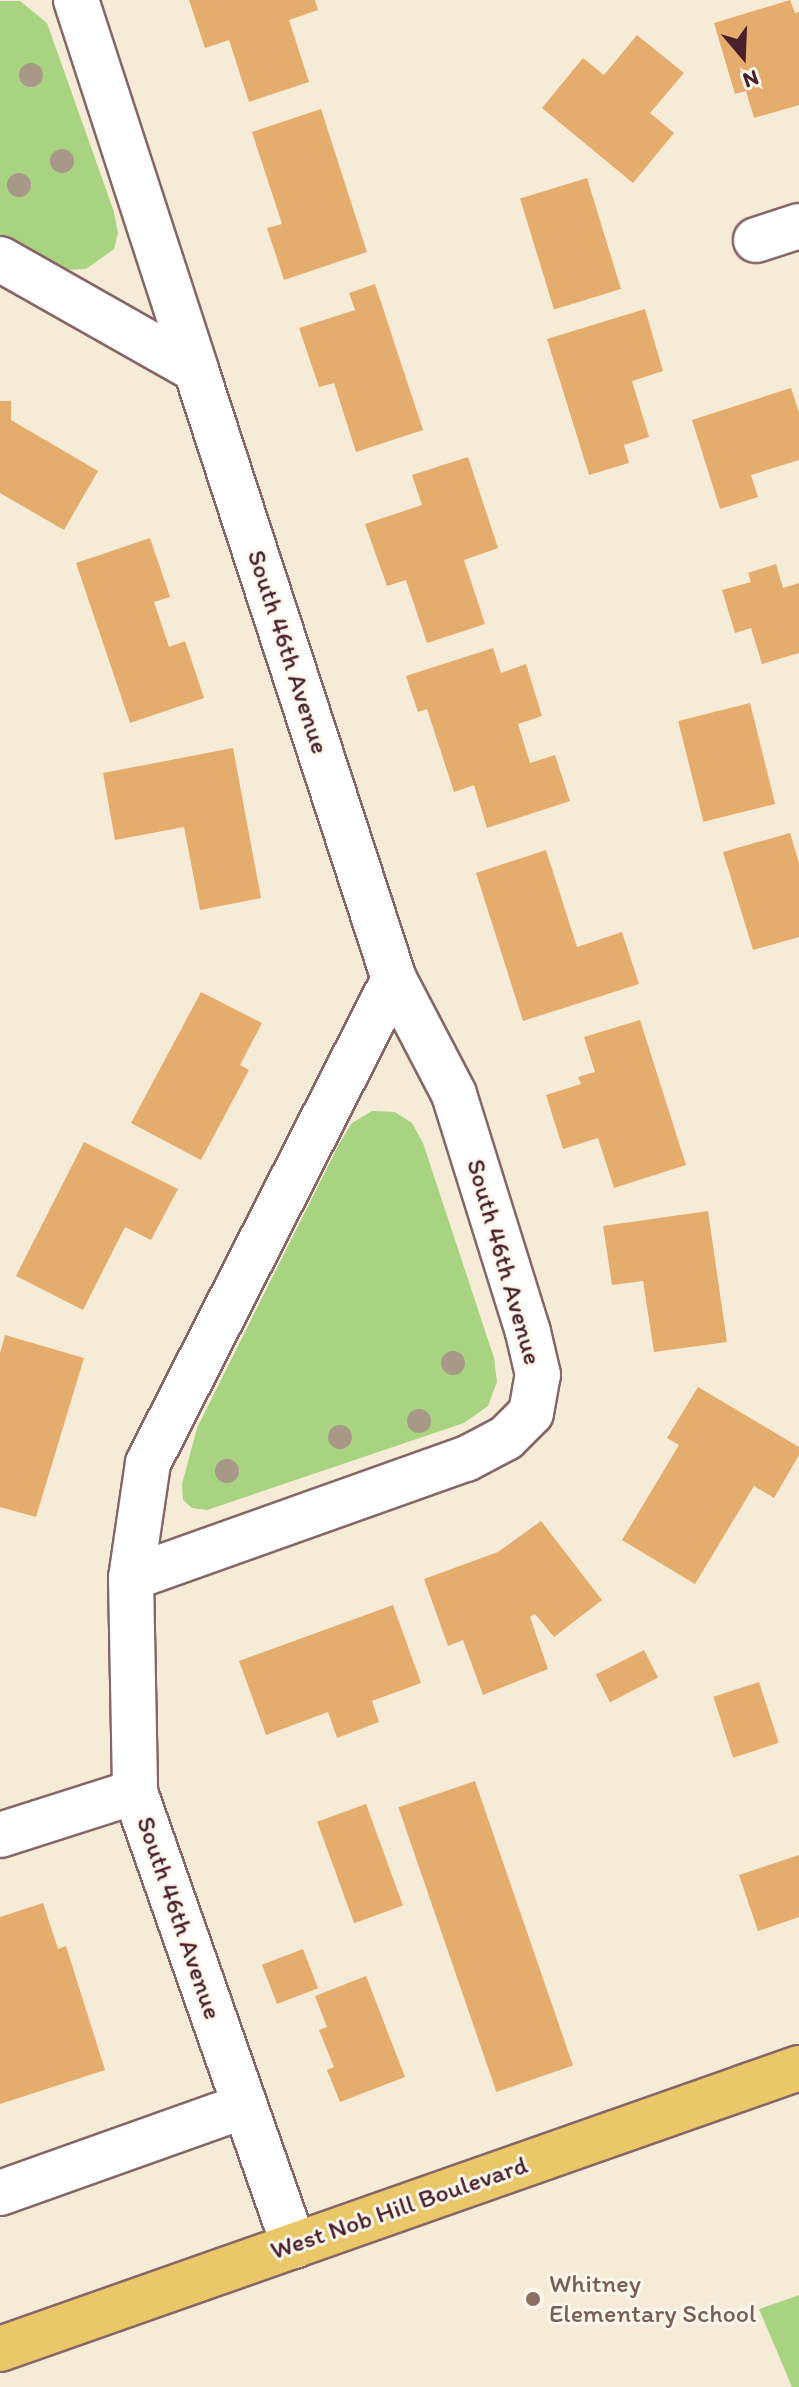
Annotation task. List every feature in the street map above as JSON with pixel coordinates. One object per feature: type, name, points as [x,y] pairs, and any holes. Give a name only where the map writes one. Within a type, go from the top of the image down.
[{"type":"main road","name":"West Nob Hill Boulevard","points":[[0,2349],[799,2068]]},
{"type":"street","name":"South 46th Avenue","points":[[76,0],[394,979],[454,1094],[528,1332],[538,1375],[531,1413],[506,1438],[466,1459],[131,1578]]},
{"type":"street","points":[[756,240],[799,226]]},
{"type":"street","points":[[0,259],[196,370]]},
{"type":"street","name":"South 46th Avenue","points":[[294,2246],[135,1792],[131,1578],[148,1463],[394,979]]},
{"type":"street","points":[[0,1835],[135,1792]]},
{"type":"street","points":[[0,2193],[245,2106]]},
{"type":"green space","points":[[0,1],[20,1],[47,23],[114,212],[118,233],[114,249],[86,269],[63,270],[0,235]]},
{"type":"green space","points":[[372,1111],[395,1112],[412,1123],[423,1143],[494,1358],[497,1382],[488,1406],[464,1423],[207,1510],[192,1508],[183,1500],[182,1484],[197,1428],[339,1144],[352,1123]]},
{"type":"green space","points":[[799,2295],[799,2387],[792,2387],[759,2309]]},
{"type":"building","points":[[189,0],[315,0],[318,10],[289,20],[309,82],[249,102],[229,40],[205,48]]},
{"type":"building","points":[[790,0],[795,13],[799,12],[799,105],[754,118],[746,91],[735,94],[714,23]]},
{"type":"building","points":[[637,35],[684,73],[650,113],[674,133],[633,183],[542,108],[583,58],[604,75]]},
{"type":"building","points":[[321,109],[367,252],[284,280],[267,228],[282,224],[252,132]]},
{"type":"building","points":[[587,178],[621,289],[554,309],[520,198]]},
{"type":"building","points":[[375,284],[423,430],[356,452],[334,383],[319,387],[299,328],[355,310],[349,293]]},
{"type":"building","points":[[645,309],[663,371],[632,381],[649,437],[624,445],[629,463],[589,475],[547,339]]},
{"type":"building","points":[[791,388],[799,412],[799,460],[751,475],[758,497],[720,509],[692,420]]},
{"type":"building","points":[[0,401],[11,401],[11,420],[98,471],[64,530],[0,493]]},
{"type":"building","points":[[468,457],[498,548],[464,560],[485,624],[427,643],[406,580],[387,586],[365,524],[422,505],[412,475]]},
{"type":"building","points":[[150,538],[170,597],[154,602],[169,647],[185,641],[204,698],[130,723],[76,563]]},
{"type":"building","points":[[776,564],[783,588],[799,583],[799,653],[762,664],[751,628],[735,633],[722,590],[751,582],[748,573]]},
{"type":"building","points":[[493,648],[501,673],[526,664],[542,716],[518,724],[530,763],[555,755],[570,801],[487,828],[474,785],[454,792],[427,709],[418,712],[406,676]]},
{"type":"building","points":[[750,703],[775,804],[703,822],[678,721]]},
{"type":"building","points":[[233,748],[261,898],[200,910],[184,827],[115,840],[103,773]]},
{"type":"building","points":[[790,833],[799,863],[799,937],[753,950],[723,852]]},
{"type":"building","points":[[546,850],[577,947],[622,932],[639,984],[523,1021],[476,873]]},
{"type":"building","points":[[201,992],[262,1023],[240,1065],[249,1070],[201,1160],[131,1123]]},
{"type":"building","points":[[640,1020],[686,1165],[614,1188],[598,1138],[563,1149],[546,1095],[581,1084],[578,1077],[595,1072],[584,1037]]},
{"type":"building","points":[[84,1142],[178,1189],[151,1240],[125,1227],[83,1310],[16,1276]]},
{"type":"building","points":[[708,1211],[727,1342],[654,1352],[643,1281],[612,1285],[603,1226]]},
{"type":"building","points":[[5,1335],[84,1358],[36,1517],[0,1507],[0,1353]]},
{"type":"building","points":[[698,1387],[799,1447],[799,1455],[774,1498],[754,1486],[695,1584],[622,1540],[679,1445],[667,1438]]},
{"type":"building","points":[[541,1521],[602,1600],[554,1637],[535,1614],[530,1617],[548,1669],[483,1695],[463,1640],[448,1646],[424,1579],[498,1552]]},
{"type":"building","points":[[393,1605],[421,1683],[372,1701],[379,1722],[337,1738],[328,1712],[266,1735],[239,1661]]},
{"type":"building","points":[[644,1650],[658,1678],[610,1702],[596,1675]]},
{"type":"building","points":[[759,1682],[779,1743],[733,1758],[713,1697]]},
{"type":"building","points":[[475,1781],[573,2066],[496,2092],[398,1807]]},
{"type":"building","points":[[366,1804],[403,1905],[354,1923],[317,1822]]},
{"type":"building","points":[[799,1855],[799,1917],[758,1931],[739,1875]]},
{"type":"building","points":[[43,1903],[58,1949],[66,1946],[105,2070],[0,2104],[0,1917]]},
{"type":"building","points":[[303,1949],[318,1988],[277,2004],[262,1965]]},
{"type":"building","points":[[366,1976],[405,2077],[340,2102],[327,2070],[334,2067],[319,2030],[327,2027],[315,1996]]},
{"type":"place","name":"Whitney Elementary School","points":[[533,2299]]}]
